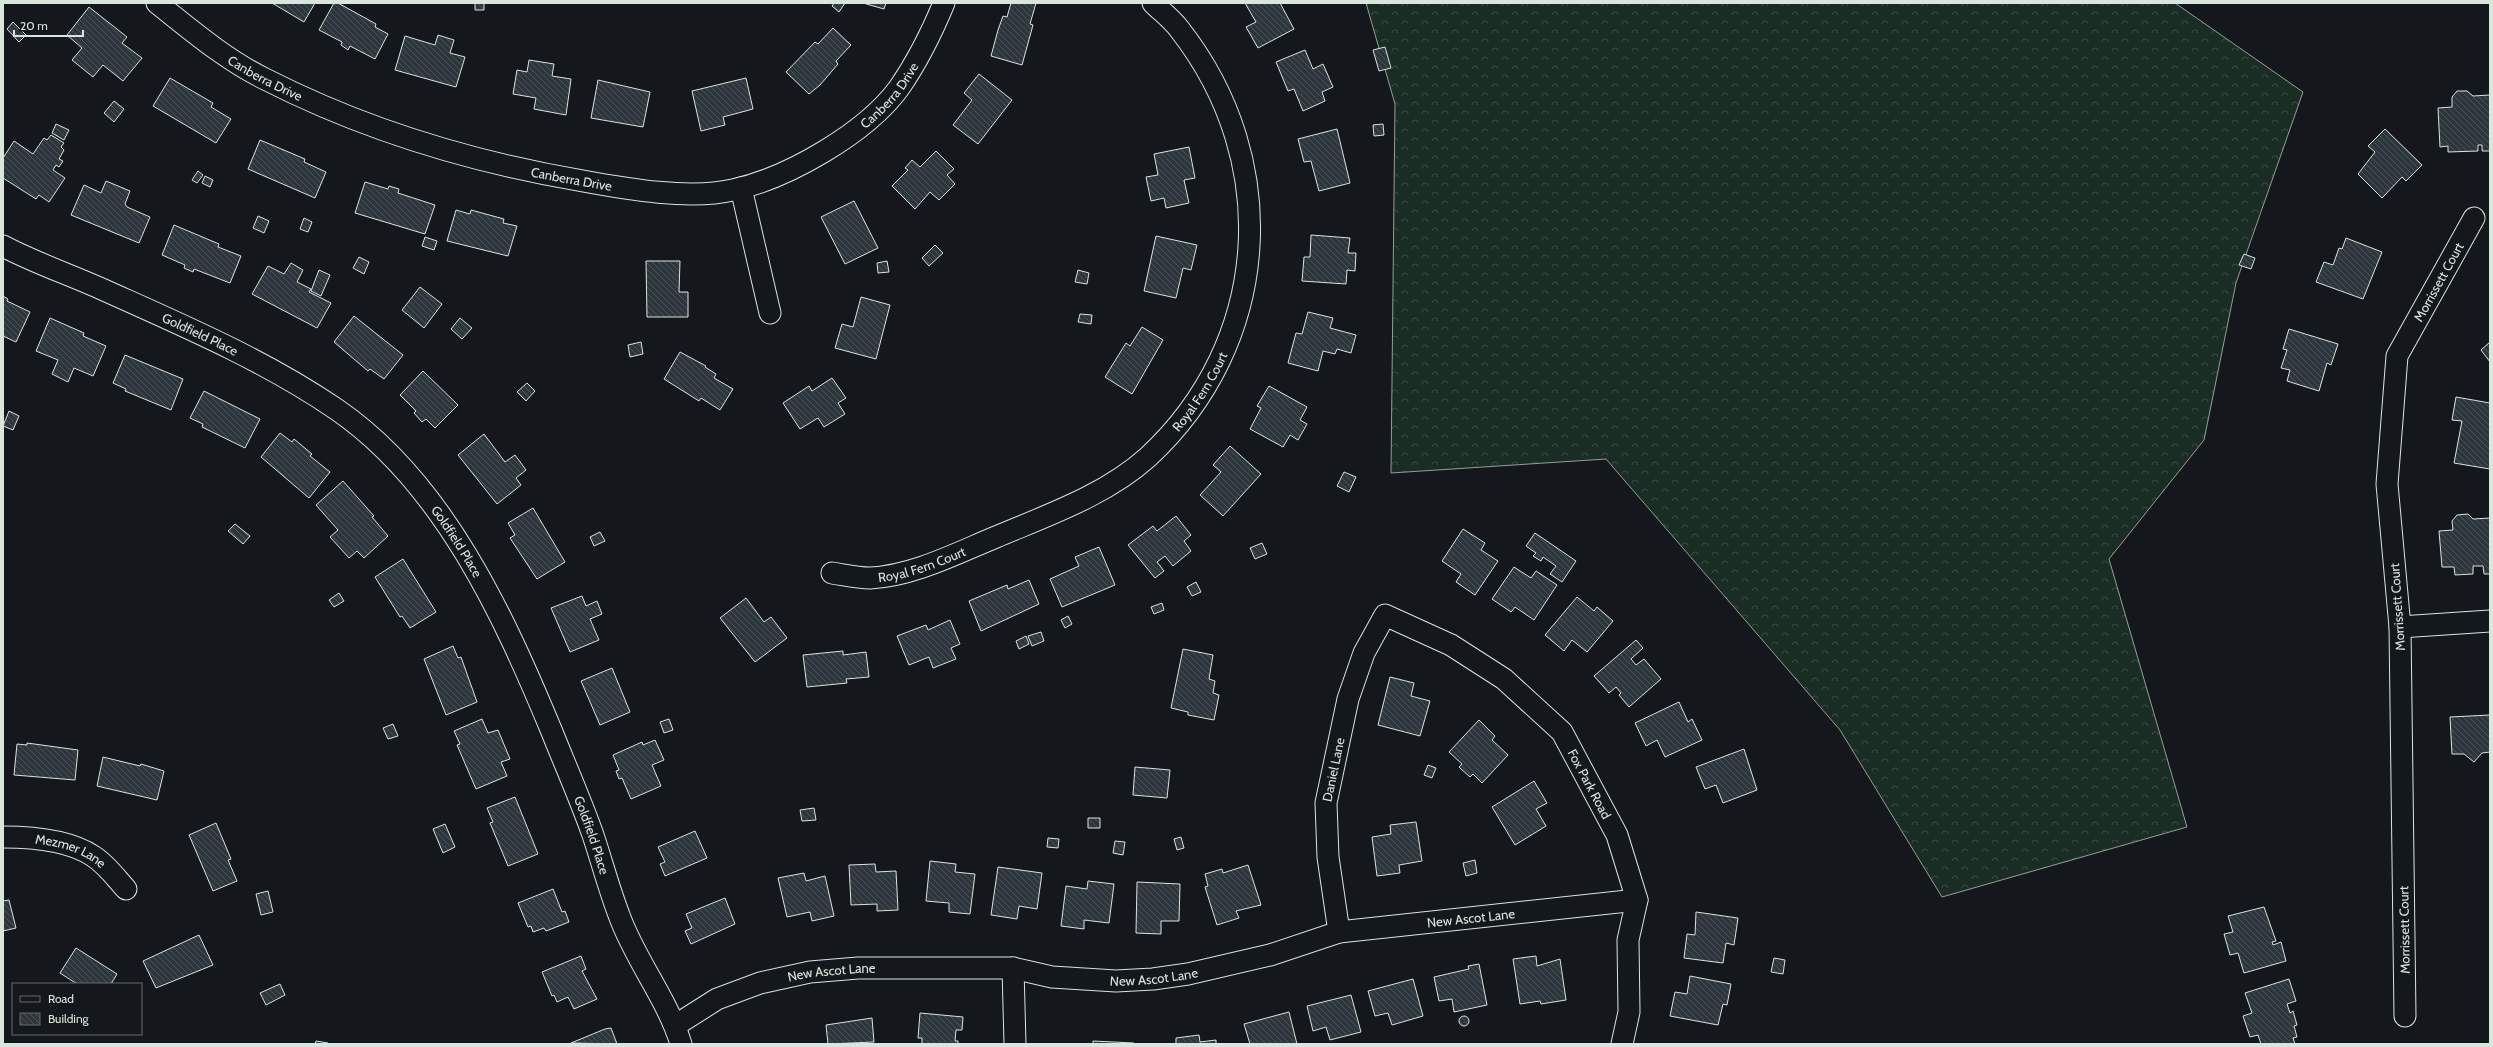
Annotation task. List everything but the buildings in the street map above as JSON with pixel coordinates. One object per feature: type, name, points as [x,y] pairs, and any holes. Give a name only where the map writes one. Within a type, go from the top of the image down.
[{"type":"street","name":"Canberra Drive","points":[[157,3],[224,53],[264,79],[379,129],[432,148],[533,172],[654,192],[700,192],[741,188],[762,182],[798,165],[835,144],[869,119],[898,89],[916,59],[944,3]]},
{"type":"street","name":"Royal Fern Court","points":[[832,573],[871,578],[900,573],[976,545],[1080,501],[1113,483],[1147,458],[1196,405],[1222,356],[1236,321],[1244,286],[1250,247],[1246,172],[1224,103],[1207,68],[1179,28],[1153,3]]},
{"type":"street","points":[[741,188],[770,313]]},
{"type":"street","name":"Morrissett Court","points":[[2405,1016],[2400,627],[2387,484],[2397,356],[2474,218]]},
{"type":"street","name":"Goldfield Place","points":[[3,246],[204,334],[285,376],[336,410],[386,450],[402,468],[450,530],[490,596],[506,628],[532,685],[589,826],[620,918],[644,969],[679,1035]]},
{"type":"street","name":"Fox Park Road","points":[[1385,615],[1451,645],[1504,679],[1562,732],[1616,835],[1637,900]]},
{"type":"street","name":"Daniel Lane","points":[[1339,932],[1328,856],[1326,803],[1348,699],[1364,653],[1385,615]]},
{"type":"street","points":[[2400,627],[2490,621]]},
{"type":"street","name":"Mezmer Lane","points":[[3,838],[43,840],[71,847],[93,855],[126,889]]},
{"type":"street","points":[[1622,1044],[1629,1012],[1628,940],[1637,900]]},
{"type":"street","name":"New Ascot Lane","points":[[679,1035],[718,999],[760,983],[810,972],[858,968],[1013,968],[1052,977],[1116,981],[1152,979],[1188,974],[1270,954],[1339,932],[1637,900]]},
{"type":"street","points":[[1013,968],[1015,1044]]},
{"type":"green space","points":[[1366,3],[2175,3],[2303,92],[2236,283],[2204,440],[2109,559],[2187,827],[1942,897],[1840,730],[1606,459],[1391,473],[1395,104]]}]
